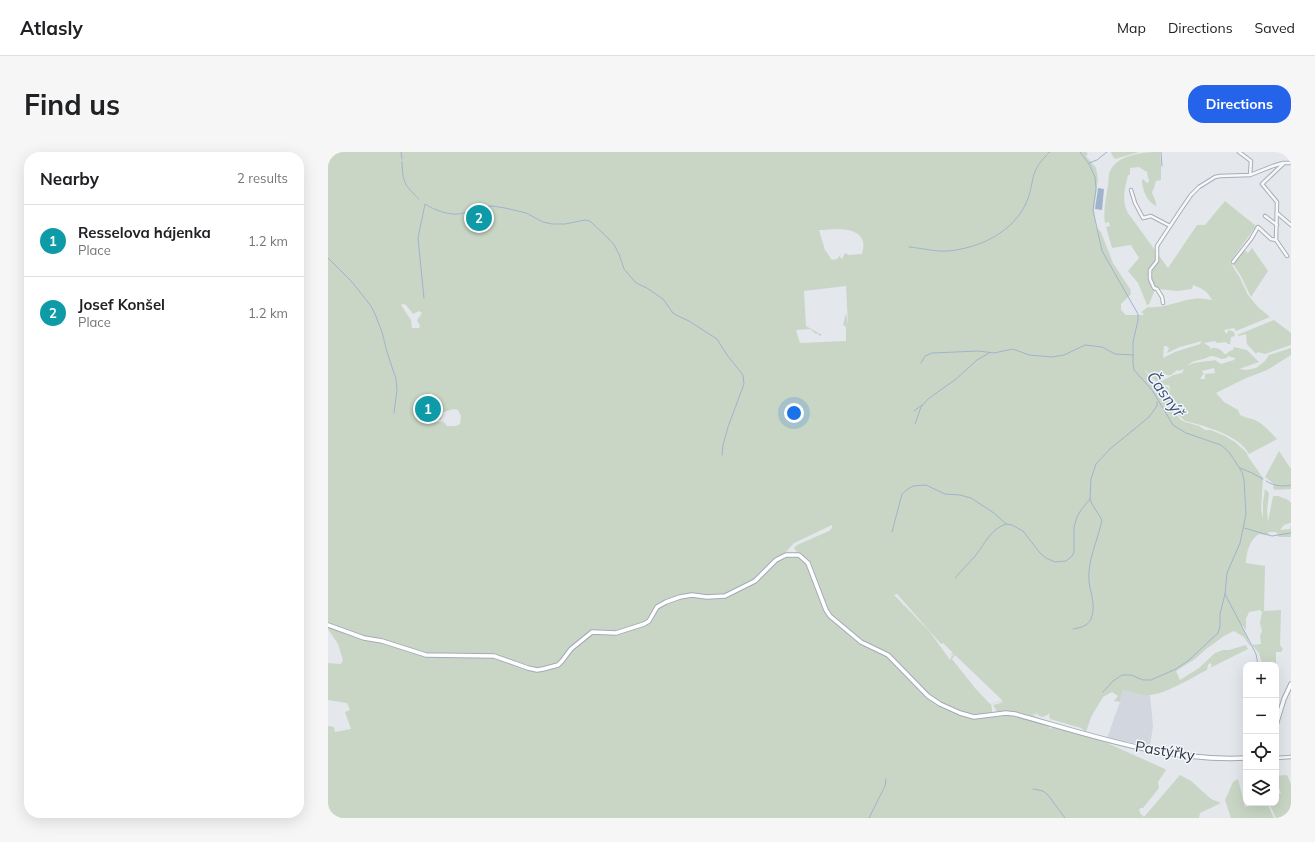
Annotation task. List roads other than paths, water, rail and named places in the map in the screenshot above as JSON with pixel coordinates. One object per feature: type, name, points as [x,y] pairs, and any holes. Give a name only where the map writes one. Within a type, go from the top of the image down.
[{"type":"main road","name":"Pastýřky","points":[[328,625],[364,638],[388,643],[426,655],[494,656],[537,670],[547,669],[562,662],[571,649],[592,632],[616,633],[644,624],[649,621],[657,607],[680,597],[692,595],[707,597],[726,596],[755,581],[778,558],[795,554],[803,557],[808,562],[826,610],[830,616],[861,642],[888,655],[928,696],[940,704],[960,713],[974,717],[1012,713],[1121,744],[1165,753],[1214,758],[1243,758]]},
{"type":"main road","points":[[1279,716],[1285,696],[1291,684]]},
{"type":"street","points":[[1239,152],[1250,161],[1250,175]]},
{"type":"street","points":[[1283,163],[1262,184],[1277,202],[1276,240],[1287,256]]},
{"type":"street","points":[[1163,304],[1162,297],[1157,289],[1151,284],[1150,270],[1157,261],[1158,246],[1191,195],[1203,184],[1215,177],[1250,175],[1283,163],[1291,163]]},
{"type":"street","points":[[1131,190],[1135,203],[1143,218],[1151,216],[1170,226]]},
{"type":"street","points":[[1277,213],[1291,225]]},
{"type":"street","points":[[1265,216],[1277,225]]},
{"type":"street","points":[[1233,262],[1251,239],[1258,227],[1271,239],[1276,240]]},
{"type":"street","points":[[1279,758],[1291,757]]},
{"type":"water","points":[[1098,188],[1104,189],[1102,210],[1095,209]]},
{"type":"waterway","points":[[401,152],[402,159]]},
{"type":"waterway","name":"Časnýř","points":[[1080,152],[1089,164],[1095,177],[1096,189],[1093,210],[1102,251],[1138,314],[1133,342],[1134,370],[1152,390],[1173,425],[1186,433],[1221,445],[1229,452],[1242,472],[1244,480],[1246,514],[1240,543],[1227,573],[1225,594],[1256,654],[1257,662]]},
{"type":"waterway","points":[[1089,163],[1097,160],[1107,152]]},
{"type":"waterway","points":[[1161,152],[1162,166]]},
{"type":"waterway","points":[[909,247],[943,251],[960,249],[984,242],[1005,230],[1021,212],[1027,201],[1037,167],[1047,155]]},
{"type":"waterway","points":[[402,162],[405,183],[419,199]]},
{"type":"waterway","points":[[424,298],[418,238],[425,204],[441,212],[450,214],[462,213],[478,208]]},
{"type":"waterway","points":[[484,207],[492,206],[526,213],[543,222],[552,224],[565,224],[585,220],[590,221],[613,243],[619,254],[624,269],[636,283],[647,288],[663,299],[673,313],[689,321],[717,339],[727,355],[743,375],[744,384],[728,427],[722,455]]},
{"type":"waterway","points":[[328,258],[352,282],[371,306],[375,314],[396,379],[397,390],[394,413]]},
{"type":"waterway","points":[[921,363],[925,356],[932,353],[979,351],[994,353],[1013,349],[1029,355],[1052,357],[1064,355],[1085,345],[1102,347],[1115,354],[1133,355]]},
{"type":"waterway","points":[[915,424],[921,407],[928,399],[956,379],[977,360],[989,353]]},
{"type":"waterway","points":[[892,532],[902,494],[913,486],[926,485],[945,494],[960,495],[971,498],[994,513],[1006,524],[1012,525],[1023,531],[1040,553],[1046,558],[1055,562],[1066,561],[1074,552],[1074,527],[1077,517],[1090,499],[1091,479],[1096,464],[1110,449],[1149,417],[1157,406],[1157,402]]},
{"type":"waterway","points":[[914,411],[922,405]]},
{"type":"waterway","points":[[1240,468],[1263,479]]},
{"type":"waterway","points":[[1266,481],[1278,486],[1291,485]]},
{"type":"waterway","points":[[1073,629],[1086,625],[1091,619],[1093,610],[1089,574],[1091,558],[1102,520],[1090,499]]},
{"type":"waterway","points":[[955,578],[976,555],[992,533],[996,529],[1006,524]]},
{"type":"waterway","points":[[1244,528],[1272,536],[1291,533]]},
{"type":"waterway","points":[[1103,692],[1113,681],[1122,675],[1131,675],[1143,680],[1151,680],[1176,669],[1189,660],[1218,633],[1220,626],[1220,614],[1225,594]]},
{"type":"waterway","points":[[869,818],[885,786],[886,779]]},
{"type":"waterway","points":[[1033,789],[1043,791],[1048,795],[1065,818]]},
{"type":"place","name":"Josef Konšel","points":[[479,218]]},
{"type":"place","name":"Resselova hájenka","points":[[428,409]]}]
